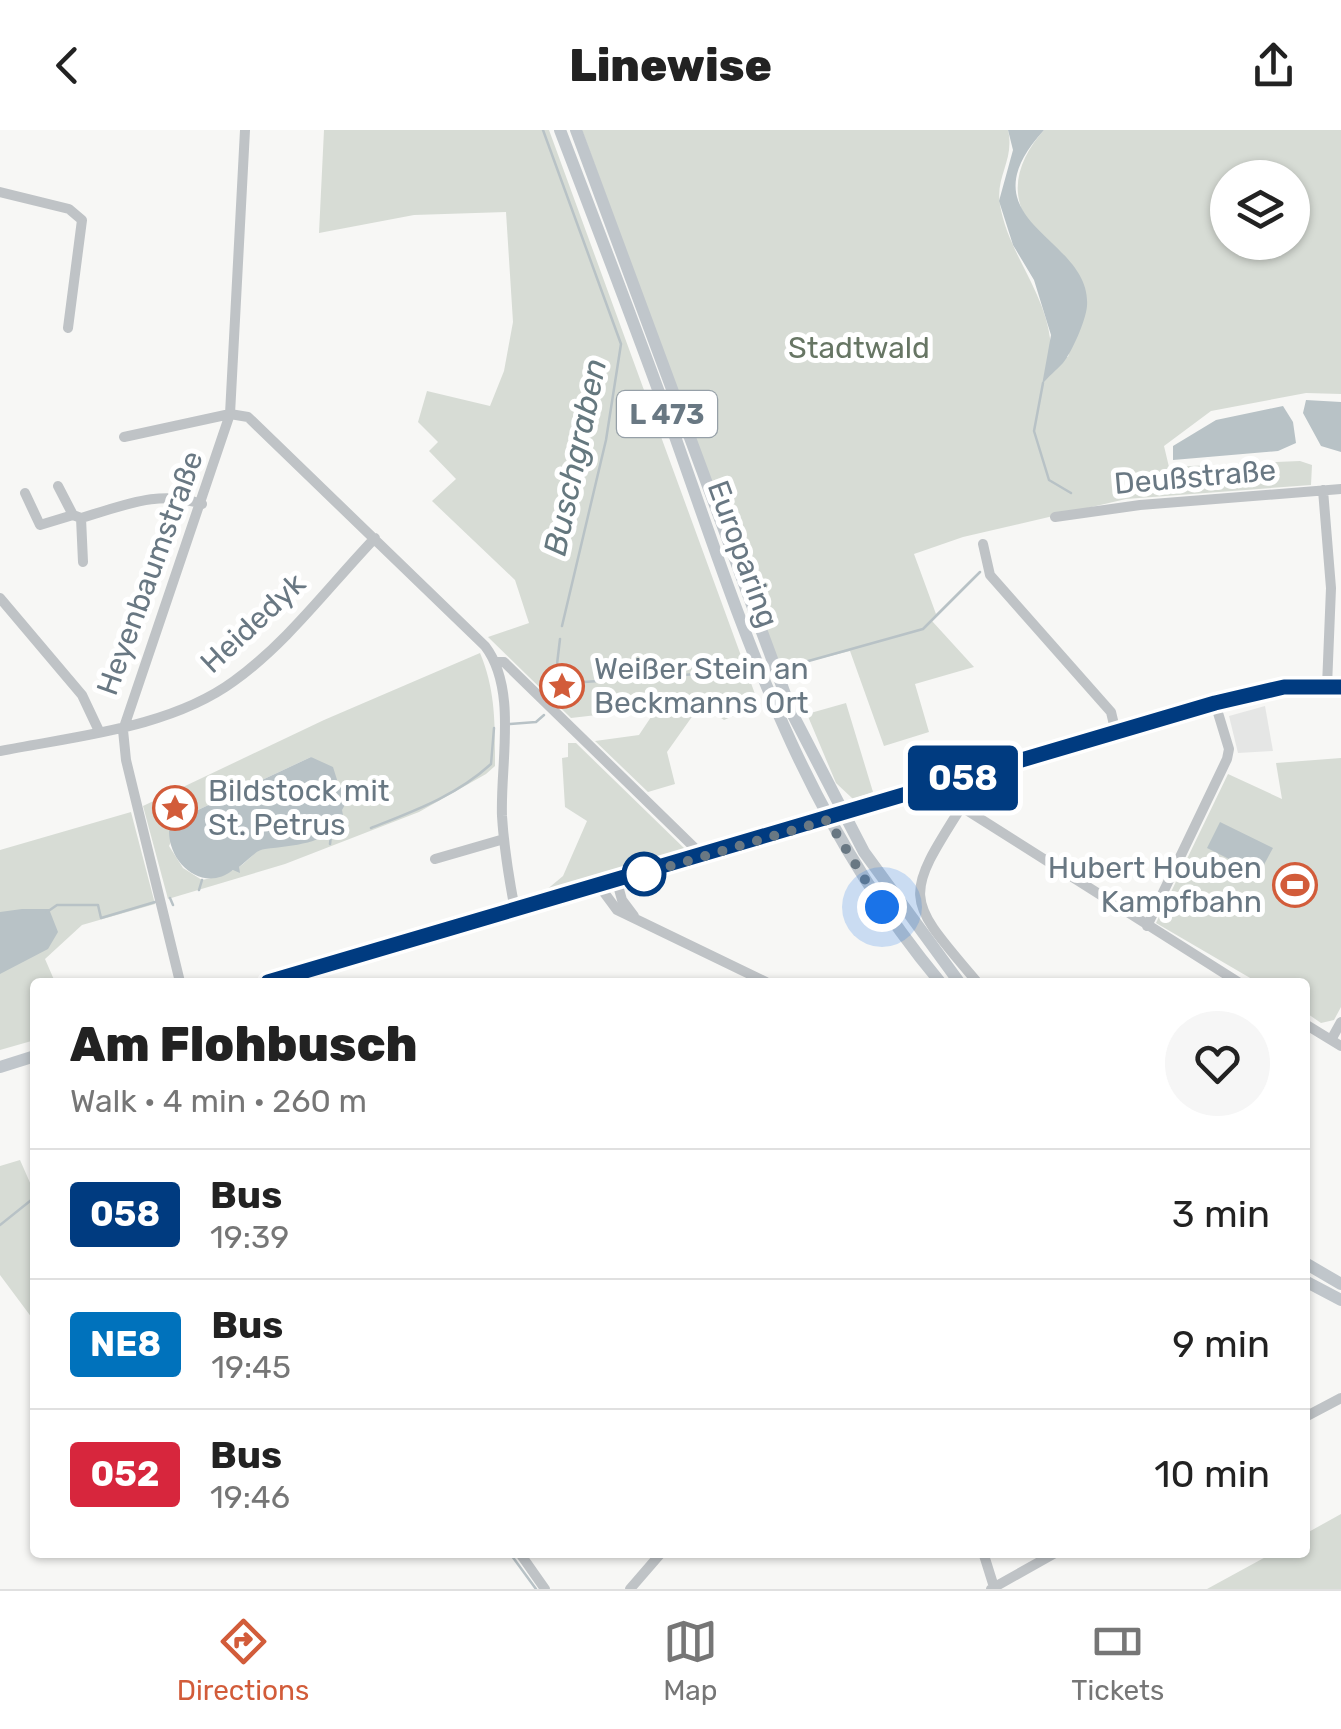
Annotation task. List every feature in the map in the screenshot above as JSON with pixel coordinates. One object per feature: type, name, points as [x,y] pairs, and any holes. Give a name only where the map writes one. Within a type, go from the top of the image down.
[{"type":"main road","name":"Europaring","points":[[560,130],[759,672],[828,820]]},
{"type":"main road","name":"Europaring","points":[[576,130],[773,669],[843,814]]},
{"type":"main road","points":[[282,978],[704,857],[1215,703],[1284,687],[1334,687]]},
{"type":"main road","name":"L 473","points":[[843,814],[894,898],[956,978]]},
{"type":"main road","name":"L 473","points":[[828,820],[882,907],[937,978]]},
{"type":"main road","points":[[0,1068],[30,1058]]},
{"type":"main road","points":[[1310,1265],[1341,1284]]},
{"type":"main road","points":[[1310,1284],[1341,1300]]},
{"type":"street","name":"Heyenbaumstraße","points":[[179,978],[126,760],[123,724],[230,414],[245,130]]},
{"type":"street","points":[[0,192],[68,209],[82,220],[68,328]]},
{"type":"street","name":"Heyenbaumstraße","points":[[124,437],[230,414]]},
{"type":"street","points":[[230,414],[255,422],[497,662],[502,685],[504,839],[515,910]]},
{"type":"street","points":[[58,486],[77,516],[83,562]]},
{"type":"street","points":[[1323,490],[1334,687]]},
{"type":"street","name":"Deußstraße","points":[[1054,517],[1140,505],[1341,490]]},
{"type":"street","points":[[24,492],[40,525],[154,496],[180,496],[202,504]]},
{"type":"street","name":"Heidedyk","points":[[0,751],[98,731],[200,701],[244,673],[375,538]]},
{"type":"street","points":[[983,544],[990,574],[1110,712],[1116,732]]},
{"type":"street","points":[[0,598],[82,695],[98,731]]},
{"type":"street","points":[[497,662],[504,662],[704,857]]},
{"type":"street","points":[[132,695],[136,708],[149,718]]},
{"type":"street","points":[[1147,926],[1227,758],[1229,749],[1215,703]]},
{"type":"street","points":[[954,780],[962,806],[1232,978]]},
{"type":"street","points":[[962,806],[919,879],[917,896],[922,912],[974,978]]},
{"type":"street","points":[[435,858],[504,839]]},
{"type":"street","points":[[617,882],[622,900],[634,917]]},
{"type":"street","points":[[600,887],[607,902],[758,978]]},
{"type":"street","points":[[738,978],[742,970]]},
{"type":"street","points":[[1310,1027],[1336,1044],[1341,1022]]},
{"type":"street","points":[[1310,1414],[1341,1398]]},
{"type":"street","points":[[523,1558],[545,1589]]},
{"type":"street","points":[[630,1589],[657,1558]]},
{"type":"street","points":[[985,1558],[993,1588],[1047,1558]]},
{"type":"shaded area","points":[[1008,130],[1044,130],[1022,161],[1016,187],[1022,208],[1083,282],[1087,306],[1070,351],[1042,385],[1051,335],[1034,280],[1013,245],[999,201],[1013,150]]},
{"type":"shaded area","points":[[1306,400],[1341,402],[1341,452],[1321,446],[1303,413]]},
{"type":"shaded area","points":[[1283,406],[1293,422],[1296,443],[1278,451],[1173,460],[1173,446],[1216,420]]},
{"type":"shaded area","points":[[1265,706],[1273,751],[1238,753],[1229,716]]},
{"type":"shaded area","points":[[311,757],[333,767],[339,786],[350,796],[342,810],[344,820],[327,835],[259,851],[239,867],[240,873],[233,870],[211,878],[190,872],[175,855],[169,831],[183,817]]},
{"type":"shaded area","points":[[1220,822],[1273,848],[1259,874],[1207,848]]},
{"type":"shaded area","points":[[49,909],[58,932],[48,949],[0,974],[0,912]]},
{"type":"green space","points":[[324,130],[549,130],[759,705],[724,720],[701,704],[667,752],[675,784],[648,792],[595,741],[639,735],[657,708],[571,718],[488,637],[529,623],[515,580],[432,501],[456,479],[429,451],[438,442],[418,422],[427,391],[490,406],[504,371],[513,322],[506,212],[414,215],[319,233]]},
{"type":"green space","name":"Stadtwald","points":[[582,130],[1008,130],[1009,150],[999,195],[1005,224],[1044,312],[1051,351],[1068,357],[1071,330],[1063,286],[1046,241],[1028,221],[1018,197],[1023,162],[1044,130],[1341,130],[1341,394],[1306,393],[1211,411],[1164,446],[1169,467],[1300,461],[1312,465],[1311,485],[1126,499],[963,537],[914,554],[936,614],[977,573],[932,621],[974,667],[915,684],[929,732],[884,746],[850,651],[779,669]]},
{"type":"green space","points":[[480,653],[492,695],[495,766],[419,812],[285,864],[168,899],[143,806],[324,720]],"holes":[[[311,757],[347,791],[334,814],[314,831],[260,849],[239,867],[216,877],[202,880],[183,868],[169,846],[183,817]]]},
{"type":"green space","points":[[846,703],[873,792],[853,799],[836,783],[807,714]]},
{"type":"green space","points":[[568,743],[576,743],[685,849],[545,891],[563,876],[587,821],[565,807],[562,758],[568,757]]},
{"type":"green space","points":[[1341,758],[1341,1007],[1334,1020],[1321,1023],[1310,1015],[1310,978],[1250,978],[1156,923],[1228,774],[1282,799],[1276,763]]},
{"type":"green space","points":[[131,812],[155,904],[82,925],[45,959],[53,978],[30,978],[30,1041],[0,1050],[0,850]]},
{"type":"green space","points":[[20,1160],[30,1183],[30,1315],[0,1275],[0,1166]]},
{"type":"green space","points":[[1341,1514],[1341,1589],[1207,1589],[1264,1558],[1310,1558],[1310,1531]]},
{"type":"waterway","name":"Buschgraben","points":[[543,130],[621,344],[606,440],[562,626]]},
{"type":"waterway","points":[[1043,383],[1034,431],[1049,480],[1071,493]]},
{"type":"waterway","name":"Buschgraben","points":[[787,667],[923,629],[980,572]]},
{"type":"waterway","name":"Buschgraben","points":[[553,698],[560,639]]},
{"type":"waterway","name":"Buschgraben","points":[[556,684],[739,671]]},
{"type":"waterway","points":[[510,724],[536,722],[544,715]]},
{"type":"waterway","points":[[371,828],[434,802],[478,775],[491,764],[494,728]]},
{"type":"waterway","points":[[330,844],[331,835]]},
{"type":"waterway","points":[[199,890],[202,880]]},
{"type":"waterway","points":[[170,898],[173,905]]},
{"type":"waterway","points":[[47,912],[57,905],[98,905],[101,918],[155,902]]},
{"type":"waterway","points":[[0,1225],[30,1201]]},
{"type":"waterway","points":[[513,1558],[536,1589]]},
{"type":"bus line","name":"058","points":[[282,978],[762,840],[1215,703],[1284,687],[1341,687]]},
{"type":"place","name":"Weißer Stein an Beckmanns Ort","points":[[562,686]]},
{"type":"place","name":"Bildstock mit St. Petrus","points":[[175,808]]},
{"type":"place","name":"Hubert Houben Kampfbahn","points":[[1295,885]]},
{"type":"route","points":[[644,874],[640,875],[828,820],[882,907]]}]
